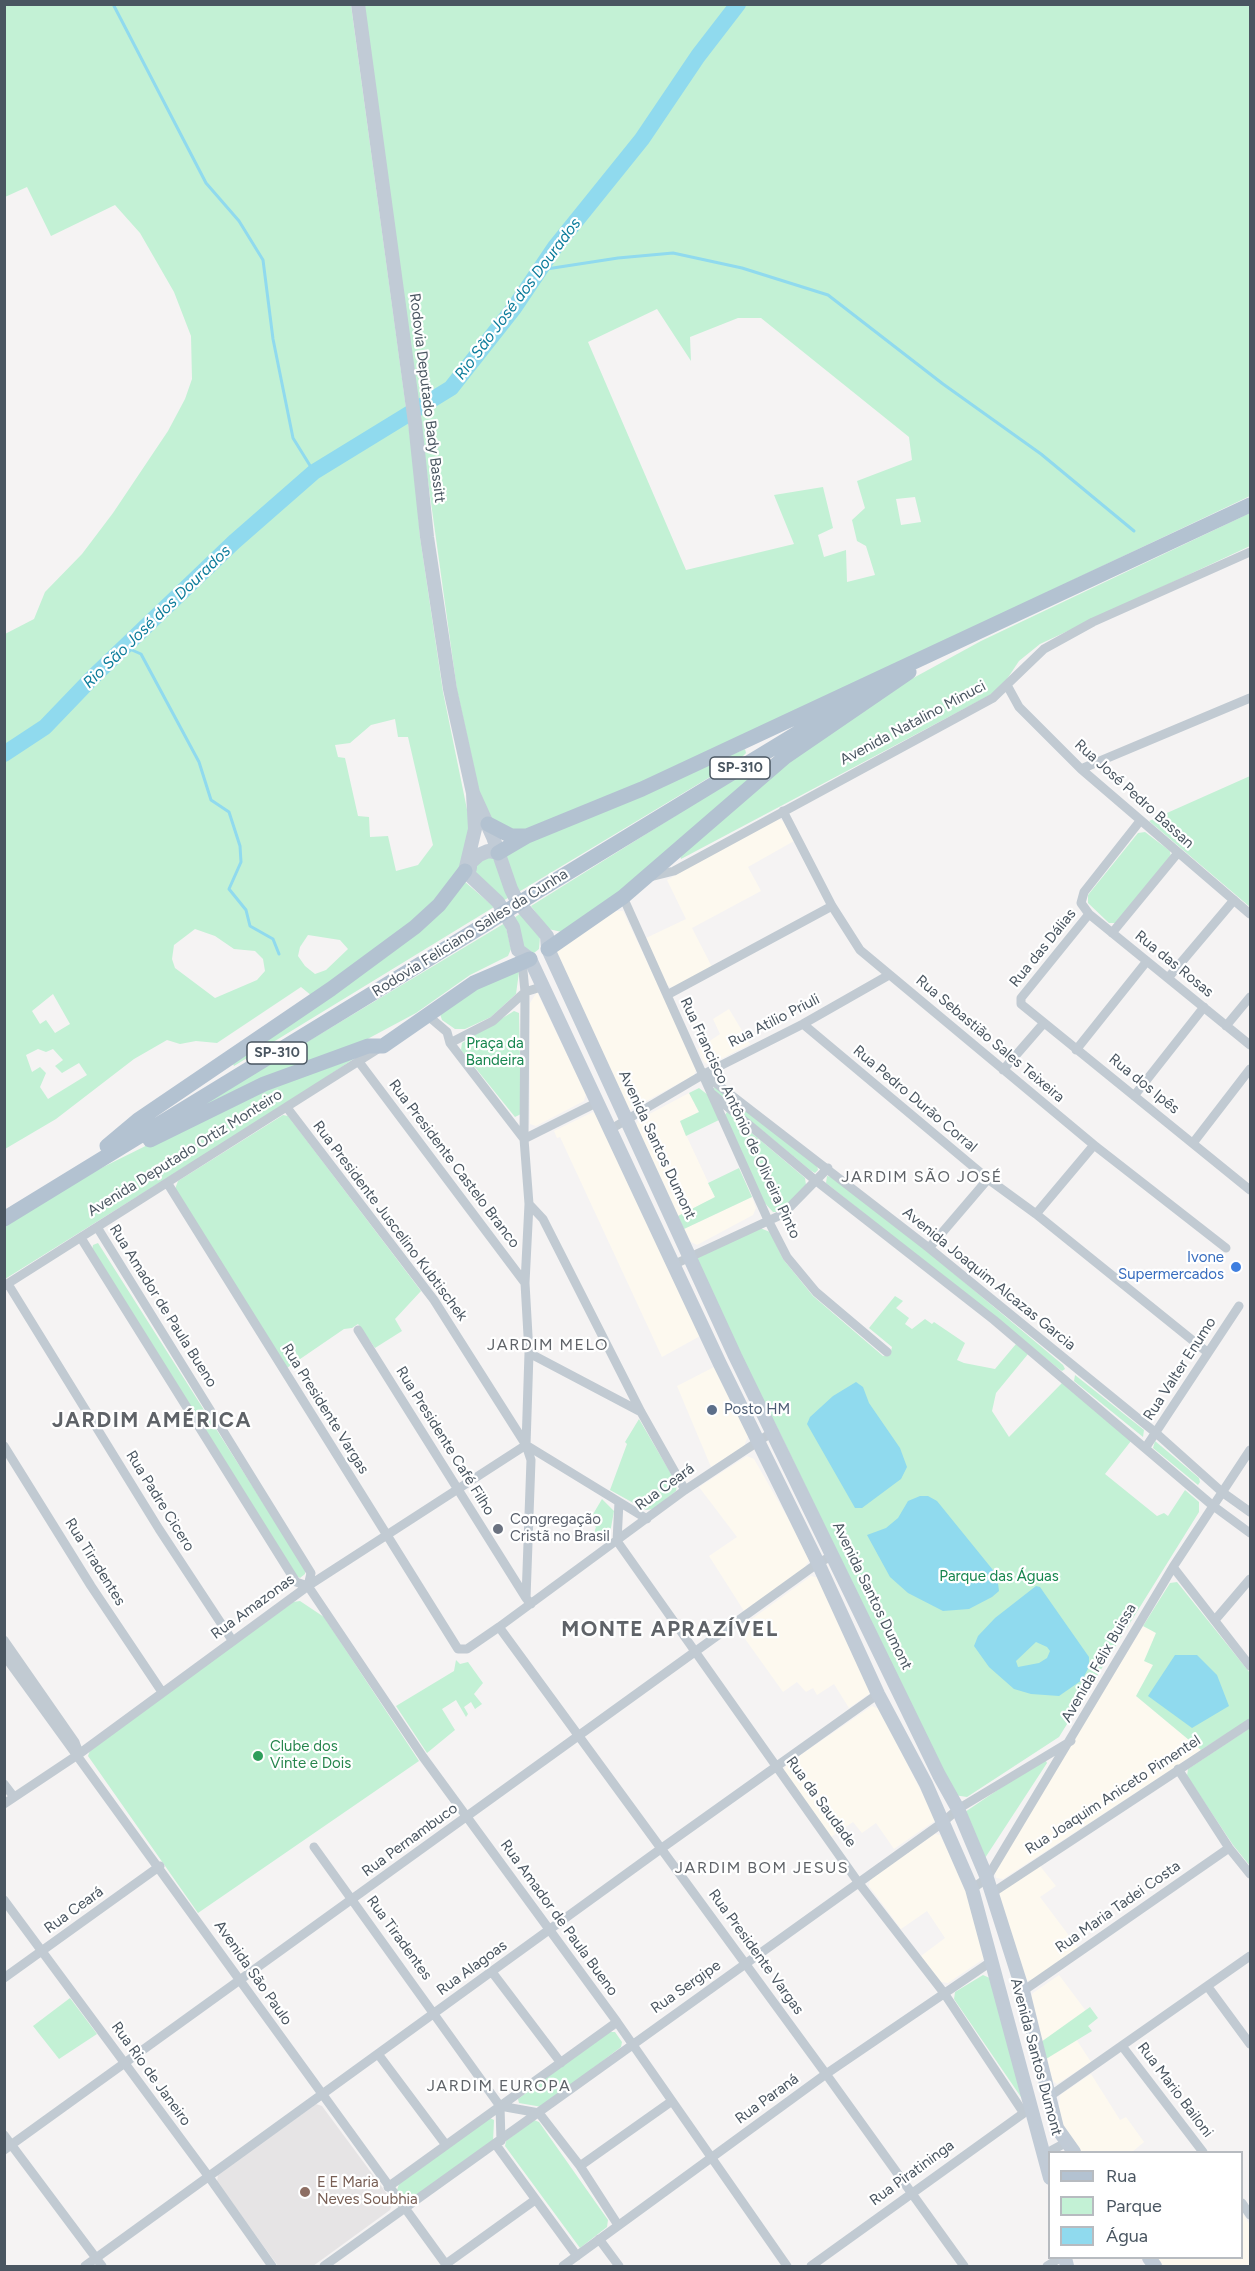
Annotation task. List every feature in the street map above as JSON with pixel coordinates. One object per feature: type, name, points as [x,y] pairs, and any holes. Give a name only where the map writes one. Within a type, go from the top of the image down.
[{"type":"main road","name":"SP-310","points":[[938,652],[1251,505]]},
{"type":"main road","points":[[498,853],[527,836],[642,789],[938,652]]},
{"type":"main road","points":[[548,949],[623,897],[785,757],[938,652]]},
{"type":"main road","name":"Rodovia Feliciano Salles da Cunha","points":[[4,1219],[861,694],[938,652]]},
{"type":"main road","points":[[488,824],[511,836],[527,836]]},
{"type":"main road","points":[[63,1181],[138,1120],[331,989],[415,927],[470,871]]},
{"type":"main road","points":[[63,1181],[264,1084],[368,1046],[383,1046],[474,983],[523,957]]},
{"type":"street","name":"Rodovia Deputado Bady Bassitt","points":[[358,4],[415,423],[427,537],[450,689],[473,793],[475,829],[470,871]]},
{"type":"street","name":"Avenida Natalino Minuci","points":[[645,879],[674,871],[993,698],[1008,687],[1021,668],[1044,649],[1093,622],[1251,552]]},
{"type":"street","name":"Rua José Pedro Bassan","points":[[1008,687],[1019,707],[1081,769],[1177,854],[1251,914]]},
{"type":"street","points":[[1081,769],[1251,698]]},
{"type":"street","name":"Rodovia Deputado Bady Bassitt","points":[[473,793],[488,824],[517,901],[547,936],[548,949]]},
{"type":"street","name":"Rua Sebastião Sales Teixeira","points":[[783,811],[832,906],[860,950],[1094,1145],[1226,1248]]},
{"type":"street","name":"Rua das Dálias","points":[[1081,903],[1084,892],[1140,821]]},
{"type":"street","points":[[498,853],[488,851],[470,871],[506,913],[523,957],[525,992],[524,1138],[529,1204],[525,1283],[529,1353],[526,1445],[531,1460],[529,1601]]},
{"type":"street","points":[[1112,933],[1177,854]]},
{"type":"street","name":"Rua Francisco Antônio de Oliveira Pinto","points":[[623,897],[768,1220],[787,1257],[816,1292],[887,1352]]},
{"type":"street","points":[[1168,978],[1234,900]]},
{"type":"street","name":"Rua das Rosas","points":[[1081,903],[1089,914],[1251,1045]]},
{"type":"street","points":[[667,995],[832,906]]},
{"type":"street","name":"Rua das Dálias","points":[[1020,1001],[1089,914]]},
{"type":"street","points":[[523,957],[543,954],[548,949]]},
{"type":"street","name":"Avenida Santos Dumont","points":[[548,949],[735,1356],[774,1431],[939,1775],[958,1809],[987,1878],[1023,1991],[1057,2128],[1070,2147]]},
{"type":"street","name":"Avenida Santos Dumont","points":[[523,957],[541,987],[596,1103],[611,1129],[720,1364],[818,1563],[878,1694],[926,1784],[972,1889],[1027,2110],[1045,2154],[1048,2153]]},
{"type":"street","points":[[1076,1050],[1147,961]]},
{"type":"street","name":"Rua Atilio Priuli","points":[[611,1129],[704,1074],[803,1024],[889,975]]},
{"type":"street","points":[[450,1043],[493,1021],[525,992],[541,987]]},
{"type":"street","points":[[1226,1026],[1251,997]]},
{"type":"street","name":"Rua dos Ipês","points":[[1020,1001],[1043,1024],[1251,1190]]},
{"type":"street","points":[[1134,1096],[1204,1007]]},
{"type":"street","points":[[427,1015],[447,1032],[450,1043],[524,1138]]},
{"type":"street","name":"Rua Pedro Durão Corral","points":[[803,1024],[988,1179],[1036,1214],[1206,1352]]},
{"type":"street","points":[[1003,1070],[1043,1024]]},
{"type":"street","name":"Avenida Deputado Ortiz Monteiro","points":[[6,1285],[288,1109],[383,1046]]},
{"type":"street","name":"Rua Presidente Castelo Branco","points":[[359,1062],[525,1283]]},
{"type":"street","points":[[1193,1143],[1251,1069]]},
{"type":"street","name":"Avenida Joaquim Alcazas Garcia","points":[[704,1074],[929,1248],[1156,1433],[1222,1492],[1251,1512]]},
{"type":"street","name":"Avenida Joaquim Alcazas Garcia","points":[[711,1093],[815,1180],[1066,1380],[1212,1505],[1251,1533]]},
{"type":"street","points":[[524,1138],[596,1103]]},
{"type":"street","name":"Rua Presidente Juscelino Kubtischek","points":[[288,1109],[434,1300],[526,1445],[647,1519]]},
{"type":"street","points":[[1036,1214],[1094,1145]]},
{"type":"street","points":[[675,1264],[783,1214],[828,1168]]},
{"type":"street","points":[[929,1248],[988,1179]]},
{"type":"street","name":"Rua Presidente Vargas","points":[[168,1184],[458,1649]]},
{"type":"street","points":[[529,1204],[543,1219],[641,1412],[685,1491]]},
{"type":"street","name":"Rua Amador de Paula Bueno","points":[[97,1227],[311,1573],[308,1586]]},
{"type":"street","name":"Rua Amador de Paula Bueno","points":[[81,1238],[296,1582],[308,1586],[467,1818],[617,2022],[787,2266]]},
{"type":"street","name":"Rua Padre Cicero","points":[[6,1285],[159,1529],[232,1640]]},
{"type":"street","name":"Rua Valter Enumo","points":[[1146,1447],[1206,1352],[1239,1306]]},
{"type":"street","name":"Rua Presidente Café Filho","points":[[358,1330],[529,1601]]},
{"type":"street","points":[[529,1353],[641,1412]]},
{"type":"street","points":[[720,1364],[735,1356]]},
{"type":"street","points":[[1066,1380],[1075,1369]]},
{"type":"street","name":"Rua Ceará","points":[[458,1649],[467,1649],[500,1628],[529,1601],[774,1431]]},
{"type":"street","name":"Rua Amazonas","points":[[4,1804],[79,1755],[308,1586],[526,1445]]},
{"type":"street","name":"Rua Tiradentes","points":[[4,1446],[91,1586],[162,1692]]},
{"type":"street","name":"Avenida Félix Buissa","points":[[972,1889],[987,1878],[1173,1567],[1212,1505],[1251,1450]]},
{"type":"street","points":[[617,1541],[619,1502]]},
{"type":"street","name":"Rua da Saudade","points":[[617,1541],[775,1767],[858,1882],[944,1993],[1027,2110]]},
{"type":"street","name":"Rua Pernambuco","points":[[8,2148],[818,1563],[834,1555]]},
{"type":"street","points":[[1173,1567],[1251,1666]]},
{"type":"street","points":[[1215,1620],[1251,1579]]},
{"type":"street","name":"Rua Presidente Vargas","points":[[500,1628],[581,1736],[963,2266]]},
{"type":"street","name":"Avenida São Paulo","points":[[4,1640],[75,1742],[79,1755]]},
{"type":"street","name":"Avenida São Paulo","points":[[4,1655],[69,1746],[79,1755],[160,1866],[238,1982],[447,2265]]},
{"type":"street","name":"Rua Alagoas","points":[[85,2266],[99,2262],[321,2094],[878,1694]]},
{"type":"street","name":"Rua Joaquim Aniceto Pimentel","points":[[992,1893],[1251,1723]]},
{"type":"street","name":"Rua Sergipe","points":[[324,2266],[499,2143],[632,2043],[942,1823],[958,1809],[1071,1741]]},
{"type":"street","points":[[1178,1769],[1229,1848],[1251,1874]]},
{"type":"street","points":[[926,1784],[939,1775]]},
{"type":"street","points":[[4,1784],[14,1797]]},
{"type":"street","name":"Rua Tiradentes","points":[[314,1847],[501,2106]]},
{"type":"street","name":"Rua Maria Tadei Costa","points":[[1023,1991],[1229,1848]]},
{"type":"street","name":"Rua Ceará","points":[[4,1978],[160,1866]]},
{"type":"street","name":"Rua Rio de Janeiro","points":[[4,1900],[272,2266]]},
{"type":"street","points":[[1050,2096],[1251,1956]]},
{"type":"street","name":"Rua Paraná","points":[[563,2266],[826,2074],[992,1962]]},
{"type":"street","points":[[492,1972],[561,2062]]},
{"type":"street","points":[[1208,1987],[1251,2044]]},
{"type":"street","points":[[388,2187],[617,2022]]},
{"type":"street","name":"Rua Mario Bailoni","points":[[1122,2046],[1202,2151]]},
{"type":"street","points":[[378,2054],[446,2145]]},
{"type":"street","points":[[580,2166],[672,2101]]},
{"type":"street","points":[[501,2106],[539,2113],[580,2166],[618,2225]]},
{"type":"street","points":[[501,2106],[499,2143],[535,2200],[577,2256]]},
{"type":"street","name":"Rua Piratininga","points":[[811,2266],[1027,2110]]},
{"type":"street","points":[[4,2135],[8,2148],[99,2262]]},
{"type":"street","points":[[1045,2154],[1048,2168]]},
{"type":"street","points":[[447,2265],[535,2200]]},
{"type":"street","points":[[599,2239],[619,2266]]},
{"type":"shaded area","points":[[777,818],[783,821],[794,841],[748,867],[761,891],[692,928],[712,967],[673,988],[666,985],[646,938],[686,919],[667,880]]},
{"type":"shaded area","points":[[614,911],[623,911],[697,1068],[694,1075],[630,1110],[626,1108],[556,956],[558,948]]},
{"type":"shaded area","points":[[537,992],[586,1094],[584,1101],[536,1126],[530,1124],[530,1003]]},
{"type":"shaded area","points":[[729,1009],[750,1044],[709,1065],[704,1062],[698,1049],[720,1034],[713,1019]]},
{"type":"shaded area","points":[[689,1093],[699,1112],[680,1122],[715,1197],[678,1216],[636,1128],[638,1120]]},
{"type":"shaded area","points":[[593,1112],[597,1114],[702,1335],[662,1357],[560,1137],[557,1138],[554,1131]]},
{"type":"shaded area","points":[[752,1197],[756,1208],[753,1215],[697,1245],[691,1242],[684,1229]]},
{"type":"shaded area","name":"Posto HM","points":[[716,1366],[749,1434],[744,1446],[711,1467],[677,1386]]},
{"type":"shaded area","points":[[747,1456],[754,1459],[811,1558],[804,1568],[744,1611],[709,1556],[737,1537],[699,1487]]},
{"type":"shaded area","points":[[811,1576],[819,1578],[869,1688],[869,1694],[849,1708],[834,1684],[817,1695],[813,1688],[806,1692],[797,1682],[783,1692],[738,1629]]},
{"type":"shaded area","points":[[1143,1626],[1156,1633],[1145,1660],[1153,1665],[1136,1696],[1201,1750],[1003,1879],[996,1878],[995,1871]]},
{"type":"shaded area","points":[[872,1706],[879,1709],[936,1820],[894,1849],[876,1823],[862,1833],[853,1822],[831,1837],[784,1771],[786,1765]]},
{"type":"shaded area","points":[[935,1834],[940,1835],[968,1892],[985,1958],[948,1983],[941,1982],[921,1956],[945,1938],[927,1911],[901,1929],[869,1886],[870,1879]]},
{"type":"shaded area","points":[[1040,1866],[1056,1886],[1040,1897],[1079,1949],[1040,1976],[1027,1981],[1023,1978],[999,1893]]},
{"type":"shaded area","points":[[1059,1975],[1086,2011],[1041,2042],[1029,2000],[1033,1993]]},
{"type":"shaded area","points":[[1076,2039],[1091,2062],[1057,2084],[1053,2081],[1046,2059]]},
{"type":"shaded area","points":[[1091,2074],[1120,2120],[1126,2117],[1144,2142],[1133,2151],[1080,2151],[1064,2127],[1058,2113],[1060,2095]]},
{"type":"shaded area","name":"E E Maria Neves Soubhia","points":[[316,2104],[322,2106],[393,2202],[390,2210],[313,2266],[278,2266],[217,2182],[218,2174]]},
{"type":"shaded area","points":[[1243,2214],[1250,2225],[1250,2266],[1164,2266],[1158,2259],[1243,2259]]},
{"type":"green space","points":[[4,5],[351,5],[415,474],[420,537],[443,692],[471,829],[466,856],[436,905],[312,996],[301,987],[217,1043],[196,1041],[180,1044],[167,1040],[134,1059],[56,1119],[5,1149],[5,634],[34,619],[45,592],[82,554],[113,513],[168,431],[185,399],[192,379],[191,336],[174,292],[140,233],[115,205],[51,236],[27,187],[5,197]],"holes":[[[395,719],[398,737],[408,737],[433,845],[418,865],[396,871],[388,836],[370,837],[369,817],[358,816],[345,758],[338,757],[335,745],[350,743],[371,725]],[[195,929],[215,936],[234,949],[255,951],[263,959],[265,971],[257,980],[215,998],[175,968],[172,959],[174,945]],[[308,935],[340,940],[348,949],[326,970],[315,974],[298,956],[300,947]],[[53,994],[70,1024],[55,1033],[46,1020],[40,1024],[32,1011]],[[38,1049],[46,1052],[53,1049],[63,1060],[55,1066],[62,1073],[79,1063],[87,1075],[48,1099],[40,1087],[46,1073],[40,1067],[32,1072],[26,1055]]]},
{"type":"green space","points":[[362,5],[1250,5],[1250,496],[641,785],[519,832],[491,820],[480,796],[457,690]],"holes":[[[657,309],[691,361],[690,337],[738,318],[761,318],[909,437],[912,460],[857,481],[865,508],[852,520],[857,541],[866,546],[875,575],[847,582],[846,550],[824,557],[818,535],[833,528],[823,487],[774,495],[794,544],[686,570],[588,342]],[[915,497],[921,522],[901,525],[896,499]]]},
{"type":"green space","points":[[1250,513],[1250,546],[1040,644],[1019,661],[1003,685],[990,695],[681,859],[680,856],[787,760],[906,682],[981,641]]},
{"type":"green space","points":[[745,749],[746,753],[740,759],[517,893],[505,853]]},
{"type":"green space","points":[[766,759],[768,763],[620,891],[562,932],[548,929],[531,906]]},
{"type":"green space","points":[[1250,776],[1250,907],[1149,821]]},
{"type":"green space","points":[[1145,832],[1170,851],[1171,857],[1117,923],[1109,923],[1088,903],[1088,895],[1138,833]]},
{"type":"green space","points":[[493,856],[511,896],[503,901],[476,877],[474,864]]},
{"type":"green space","points":[[464,881],[494,907],[234,1066],[233,1064]]},
{"type":"green space","points":[[521,913],[540,937],[539,949],[534,953],[524,948],[514,918]]},
{"type":"green space","points":[[505,923],[511,949],[508,956],[470,975],[416,1013],[345,1051],[187,1114]]},
{"type":"green space","points":[[514,968],[519,972],[516,994],[491,1017],[465,1029],[455,1029],[442,1020],[440,1014],[474,988]]},
{"type":"green space","name":"Praça da Bandeira","points":[[514,1011],[519,1013],[521,1114],[515,1117],[461,1050],[462,1043]]},
{"type":"green space","points":[[355,1058],[284,1105],[5,1279],[5,1225],[69,1184],[234,1102]]},
{"type":"green space","points":[[715,1087],[817,1165],[818,1170],[815,1173],[810,1170],[712,1089]]},
{"type":"green space","points":[[699,1088],[708,1095],[719,1120],[686,1136],[680,1121],[699,1112],[689,1093]]},
{"type":"green space","points":[[727,1112],[805,1178],[806,1185],[780,1212],[773,1212],[761,1199],[725,1115]]},
{"type":"green space","points":[[283,1115],[288,1116],[421,1291],[395,1319],[402,1331],[375,1348],[358,1324],[344,1329],[287,1368],[175,1189],[178,1181]]},
{"type":"green space","points":[[739,1168],[752,1197],[684,1229],[678,1216],[715,1197],[708,1183]]},
{"type":"green space","points":[[827,1176],[832,1177],[926,1250],[1065,1369],[1062,1371],[1059,1369],[826,1183]]},
{"type":"green space","name":"Parque das Águas","points":[[760,1228],[770,1232],[783,1259],[813,1296],[883,1356],[890,1355],[892,1347],[869,1328],[895,1296],[903,1301],[896,1308],[909,1318],[905,1324],[912,1329],[925,1319],[932,1324],[934,1322],[965,1343],[957,1360],[995,1369],[1016,1344],[1028,1354],[996,1393],[992,1411],[1009,1437],[1062,1383],[1131,1441],[1105,1474],[1157,1516],[1164,1513],[1168,1516],[1185,1490],[1199,1502],[1199,1512],[1059,1737],[967,1797],[954,1795],[778,1429],[739,1354],[697,1259],[701,1255]]},
{"type":"green space","points":[[98,1243],[305,1569],[305,1574],[300,1578],[295,1575],[92,1250],[93,1245]]},
{"type":"green space","points":[[1075,1375],[1144,1430],[1143,1437],[1074,1381]]},
{"type":"green space","points":[[639,1419],[677,1484],[676,1491],[654,1509],[646,1510],[610,1490],[627,1444],[625,1442]]},
{"type":"green space","points":[[1155,1441],[1199,1478],[1198,1485],[1153,1448]]},
{"type":"green space","points":[[602,1499],[614,1511],[610,1533],[606,1540],[593,1536],[596,1527],[589,1521]]},
{"type":"green space","points":[[1177,1582],[1250,1673],[1250,1719],[1201,1750],[1136,1696],[1153,1665],[1144,1661],[1156,1633],[1143,1626],[1170,1583]]},
{"type":"green space","name":"Clube dos Vinte e Dois","points":[[300,1601],[324,1617],[419,1761],[198,1913],[88,1756],[90,1750],[293,1602]]},
{"type":"green space","points":[[456,1660],[460,1664],[468,1662],[483,1683],[474,1694],[482,1704],[475,1709],[471,1702],[464,1707],[468,1714],[466,1717],[456,1700],[442,1709],[455,1730],[427,1753],[396,1706],[454,1671]]},
{"type":"green space","points":[[1250,1728],[1250,1866],[1233,1845],[1187,1776],[1188,1769]]},
{"type":"green space","points":[[1046,1761],[1047,1763],[985,1858],[965,1812],[1039,1762]]},
{"type":"green space","points":[[983,1975],[992,1979],[1023,2100],[954,1999],[955,1992]]},
{"type":"green space","points":[[70,1998],[97,2034],[59,2059],[33,2026]]},
{"type":"green space","points":[[1090,2007],[1098,2018],[1088,2026],[1092,2031],[1046,2059],[1041,2042]]},
{"type":"green space","points":[[608,2032],[615,2032],[622,2042],[621,2047],[542,2107],[519,2103],[518,2099]]},
{"type":"green space","points":[[490,2118],[494,2120],[493,2142],[412,2199],[405,2199],[397,2190],[399,2184]]},
{"type":"green space","points":[[534,2120],[539,2122],[608,2220],[607,2227],[580,2248],[505,2146],[506,2141]]},
{"type":"water","points":[[856,1382],[863,1387],[869,1403],[900,1448],[907,1467],[901,1479],[862,1508],[855,1508],[807,1424],[810,1417],[833,1396]]},
{"type":"water","points":[[920,1496],[928,1496],[937,1501],[997,1575],[999,1591],[992,1597],[969,1609],[943,1611],[908,1593],[890,1577],[867,1535],[886,1528],[898,1518],[908,1501]]},
{"type":"water","points":[[1036,1586],[1040,1587],[1089,1657],[1089,1667],[1082,1680],[1059,1696],[1031,1694],[1014,1689],[989,1667],[974,1646],[978,1636],[995,1618]],"holes":[[[1036,1642],[1050,1651],[1047,1658],[1039,1663],[1018,1667],[1016,1661]]]},
{"type":"water","points":[[1175,1655],[1197,1655],[1217,1675],[1229,1706],[1192,1728],[1148,1696]]},
{"type":"waterway","points":[[113,4],[206,183],[239,221],[263,260],[273,339],[293,438],[314,472]]},
{"type":"waterway","name":"Rio São José dos Dourados","points":[[4,754],[45,727],[94,676],[234,542],[314,472],[451,388],[514,308],[555,247],[642,139],[698,56],[738,4]]},
{"type":"waterway","points":[[540,270],[618,258],[673,253],[742,268],[828,295],[943,384],[1041,454],[1134,531]]},
{"type":"waterway","points":[[125,647],[141,654],[199,762],[211,800],[229,812],[240,846],[241,862],[229,889],[246,910],[250,926],[273,939],[279,954]]},
{"type":"place","name":"Ivone Supermercados","points":[[1236,1267]]},
{"type":"place","name":"Posto HM","points":[[712,1410]]},
{"type":"place","name":"Congregação Cristã no Brasil","points":[[498,1529]]},
{"type":"place","name":"Clube dos Vinte e Dois","points":[[258,1756]]},
{"type":"place","name":"E E Maria Neves Soubhia","points":[[305,2192]]},
{"type":"district","name":"JARDIM SÃO JOSÉ","points":[[922,1177]]},
{"type":"district","name":"JARDIM MELO","points":[[548,1345]]},
{"type":"district","name":"JARDIM AMÉRICA","points":[[152,1421]]},
{"type":"district","name":"MONTE APRAZÍVEL","points":[[670,1630]]},
{"type":"district","name":"JARDIM BOM JESUS","points":[[762,1868]]},
{"type":"district","name":"JARDIM EUROPA","points":[[499,2086]]}]
